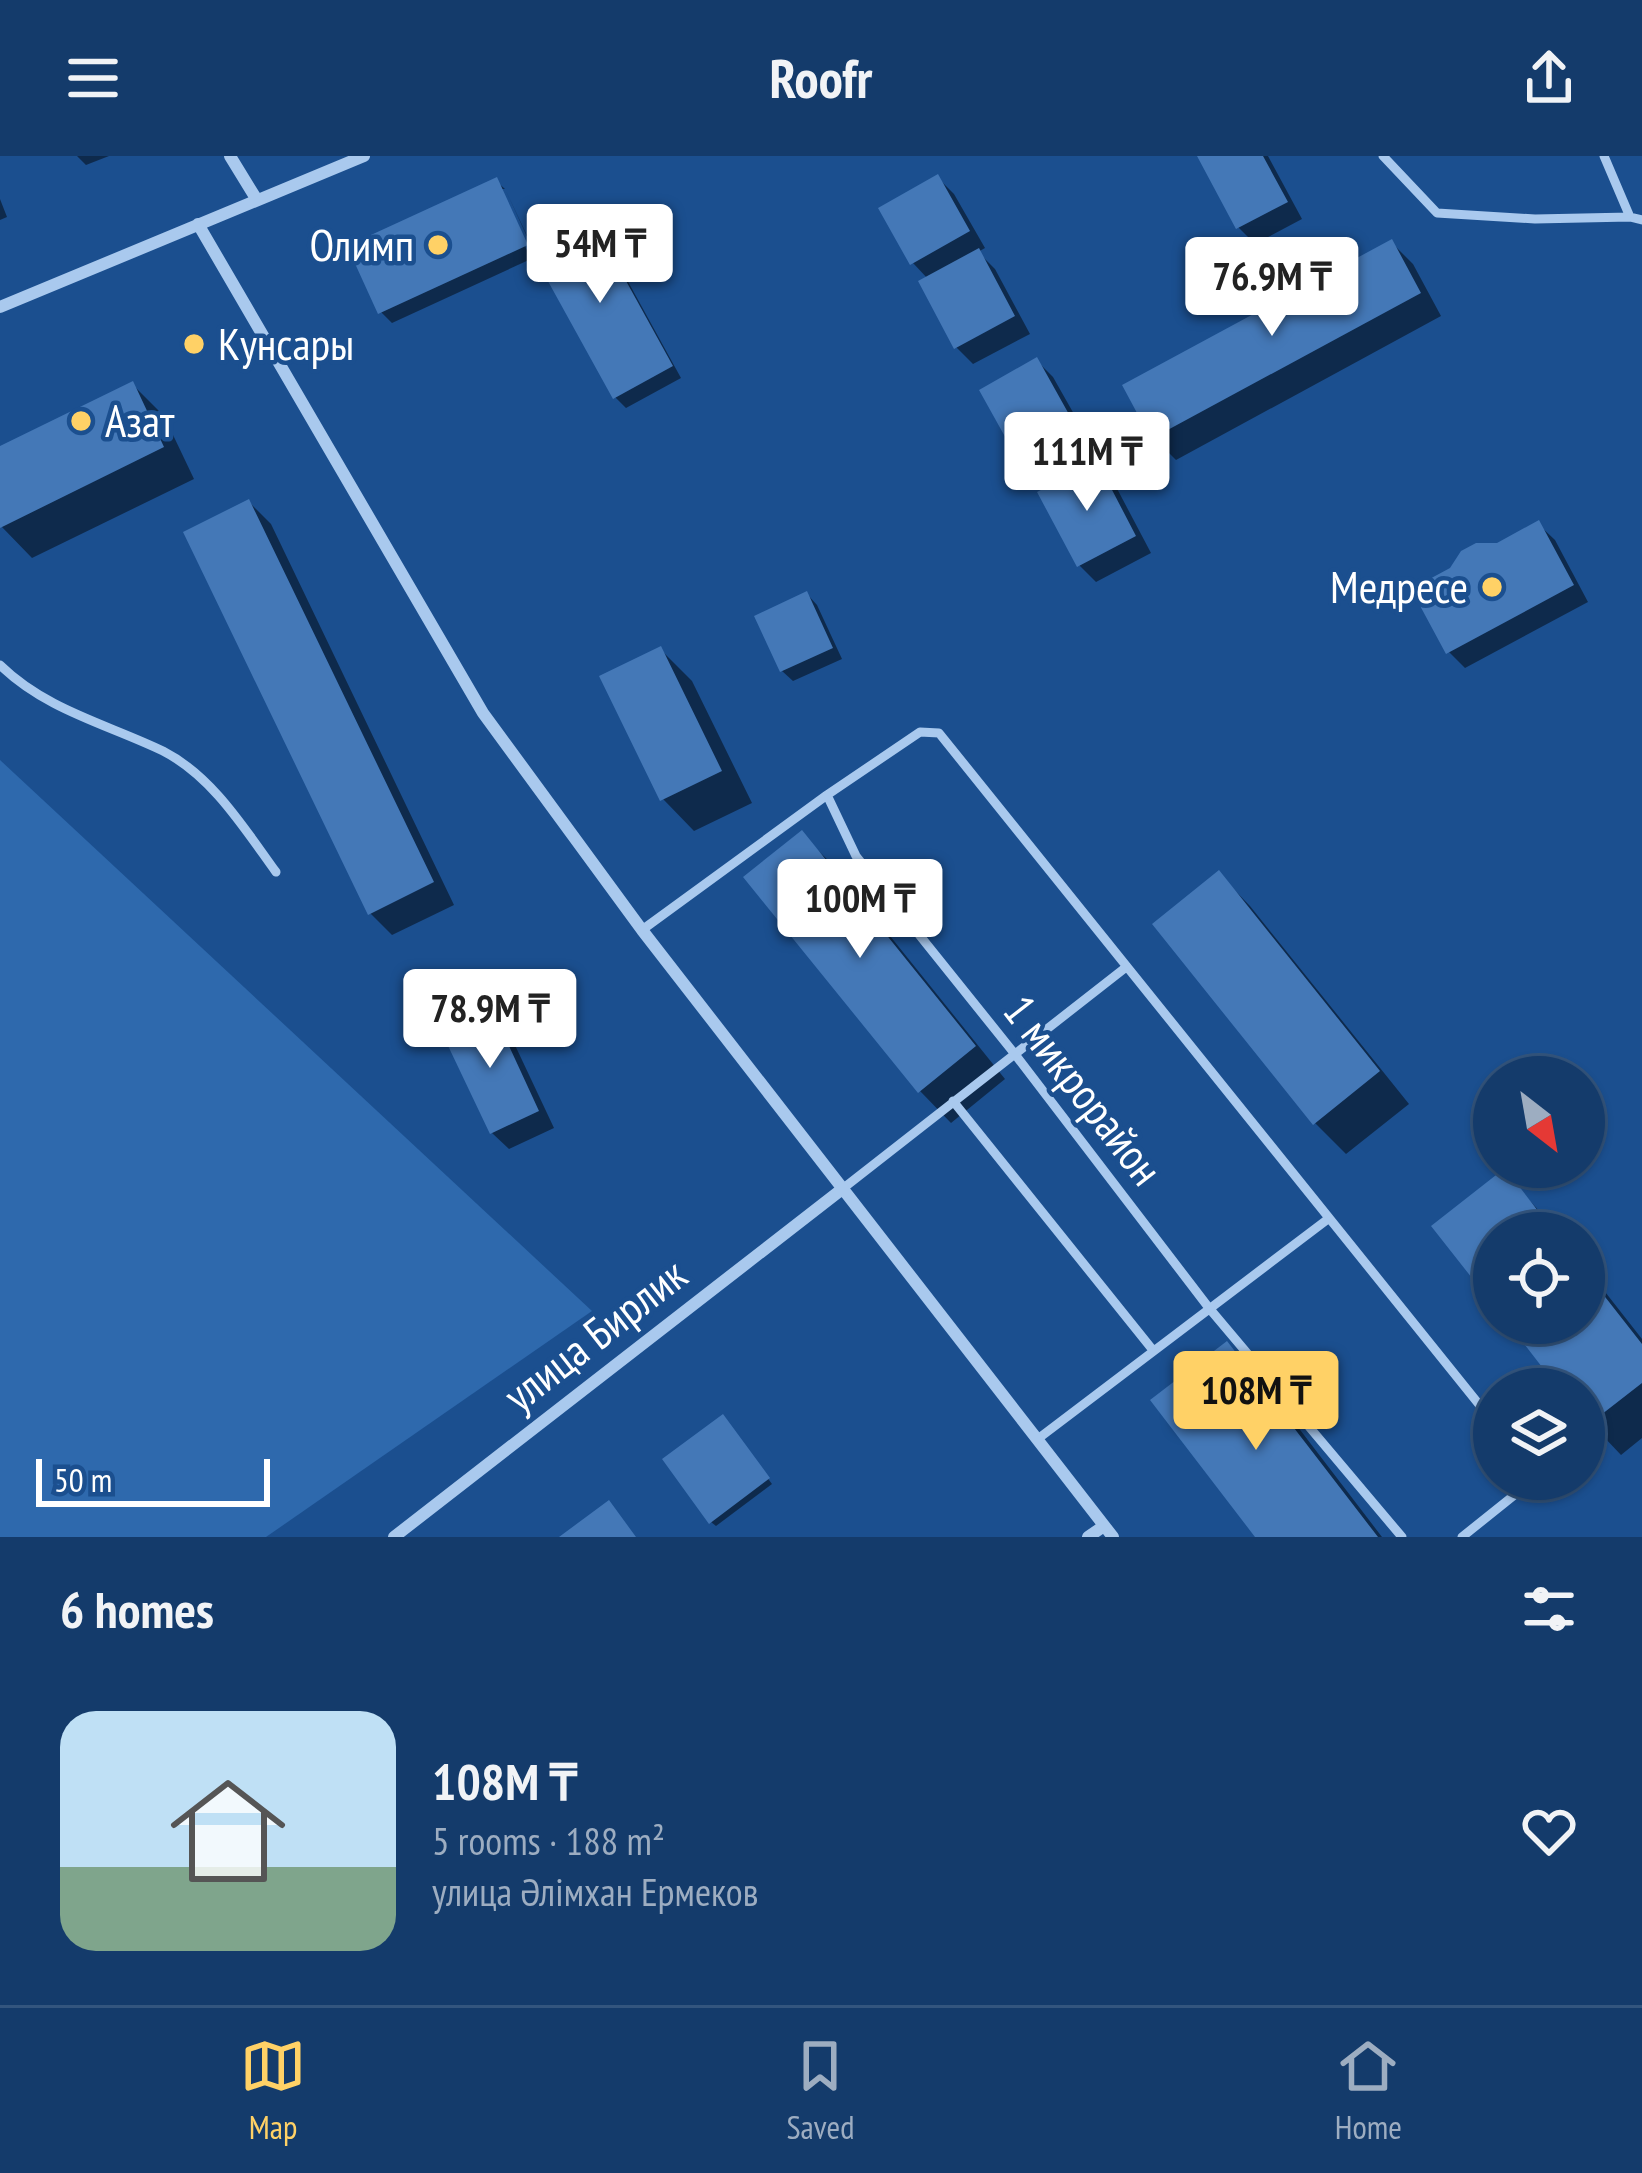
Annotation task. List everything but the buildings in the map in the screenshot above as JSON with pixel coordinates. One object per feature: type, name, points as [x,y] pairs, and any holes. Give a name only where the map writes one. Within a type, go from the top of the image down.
[{"type":"street","points":[[230,156],[257,200]]},
{"type":"street","points":[[0,307],[364,156]]},
{"type":"street","points":[[198,224],[483,713],[642,930],[1108,1532],[1088,1537]]},
{"type":"street","name":"улица Бирлик","points":[[394,1537],[841,1190]]},
{"type":"lane","points":[[1383,156],[1437,213],[1636,219],[1604,156]]},
{"type":"lane","points":[[0,665],[19,684],[67,711],[166,753],[219,794],[276,872]]},
{"type":"lane","points":[[642,930],[920,732],[939,734],[1473,1397]]},
{"type":"lane","name":"1 микрорайон","points":[[827,795],[856,856],[1209,1308],[1402,1537]]},
{"type":"lane","points":[[841,1190],[1125,968]]},
{"type":"lane","points":[[953,1101],[1152,1349]]},
{"type":"lane","points":[[1039,1438],[1328,1219]]},
{"type":"lane","points":[[1462,1537],[1508,1500]]},
{"type":"shaded area","points":[[0,760],[592,1311],[266,1537],[0,1537]]},
{"type":"place","name":"Олимп","points":[[438,245]]},
{"type":"place","name":"Кунсары","points":[[194,344]]},
{"type":"place","name":"Азат","points":[[81,421]]},
{"type":"place","name":"Медресе","points":[[1492,587]]}]
